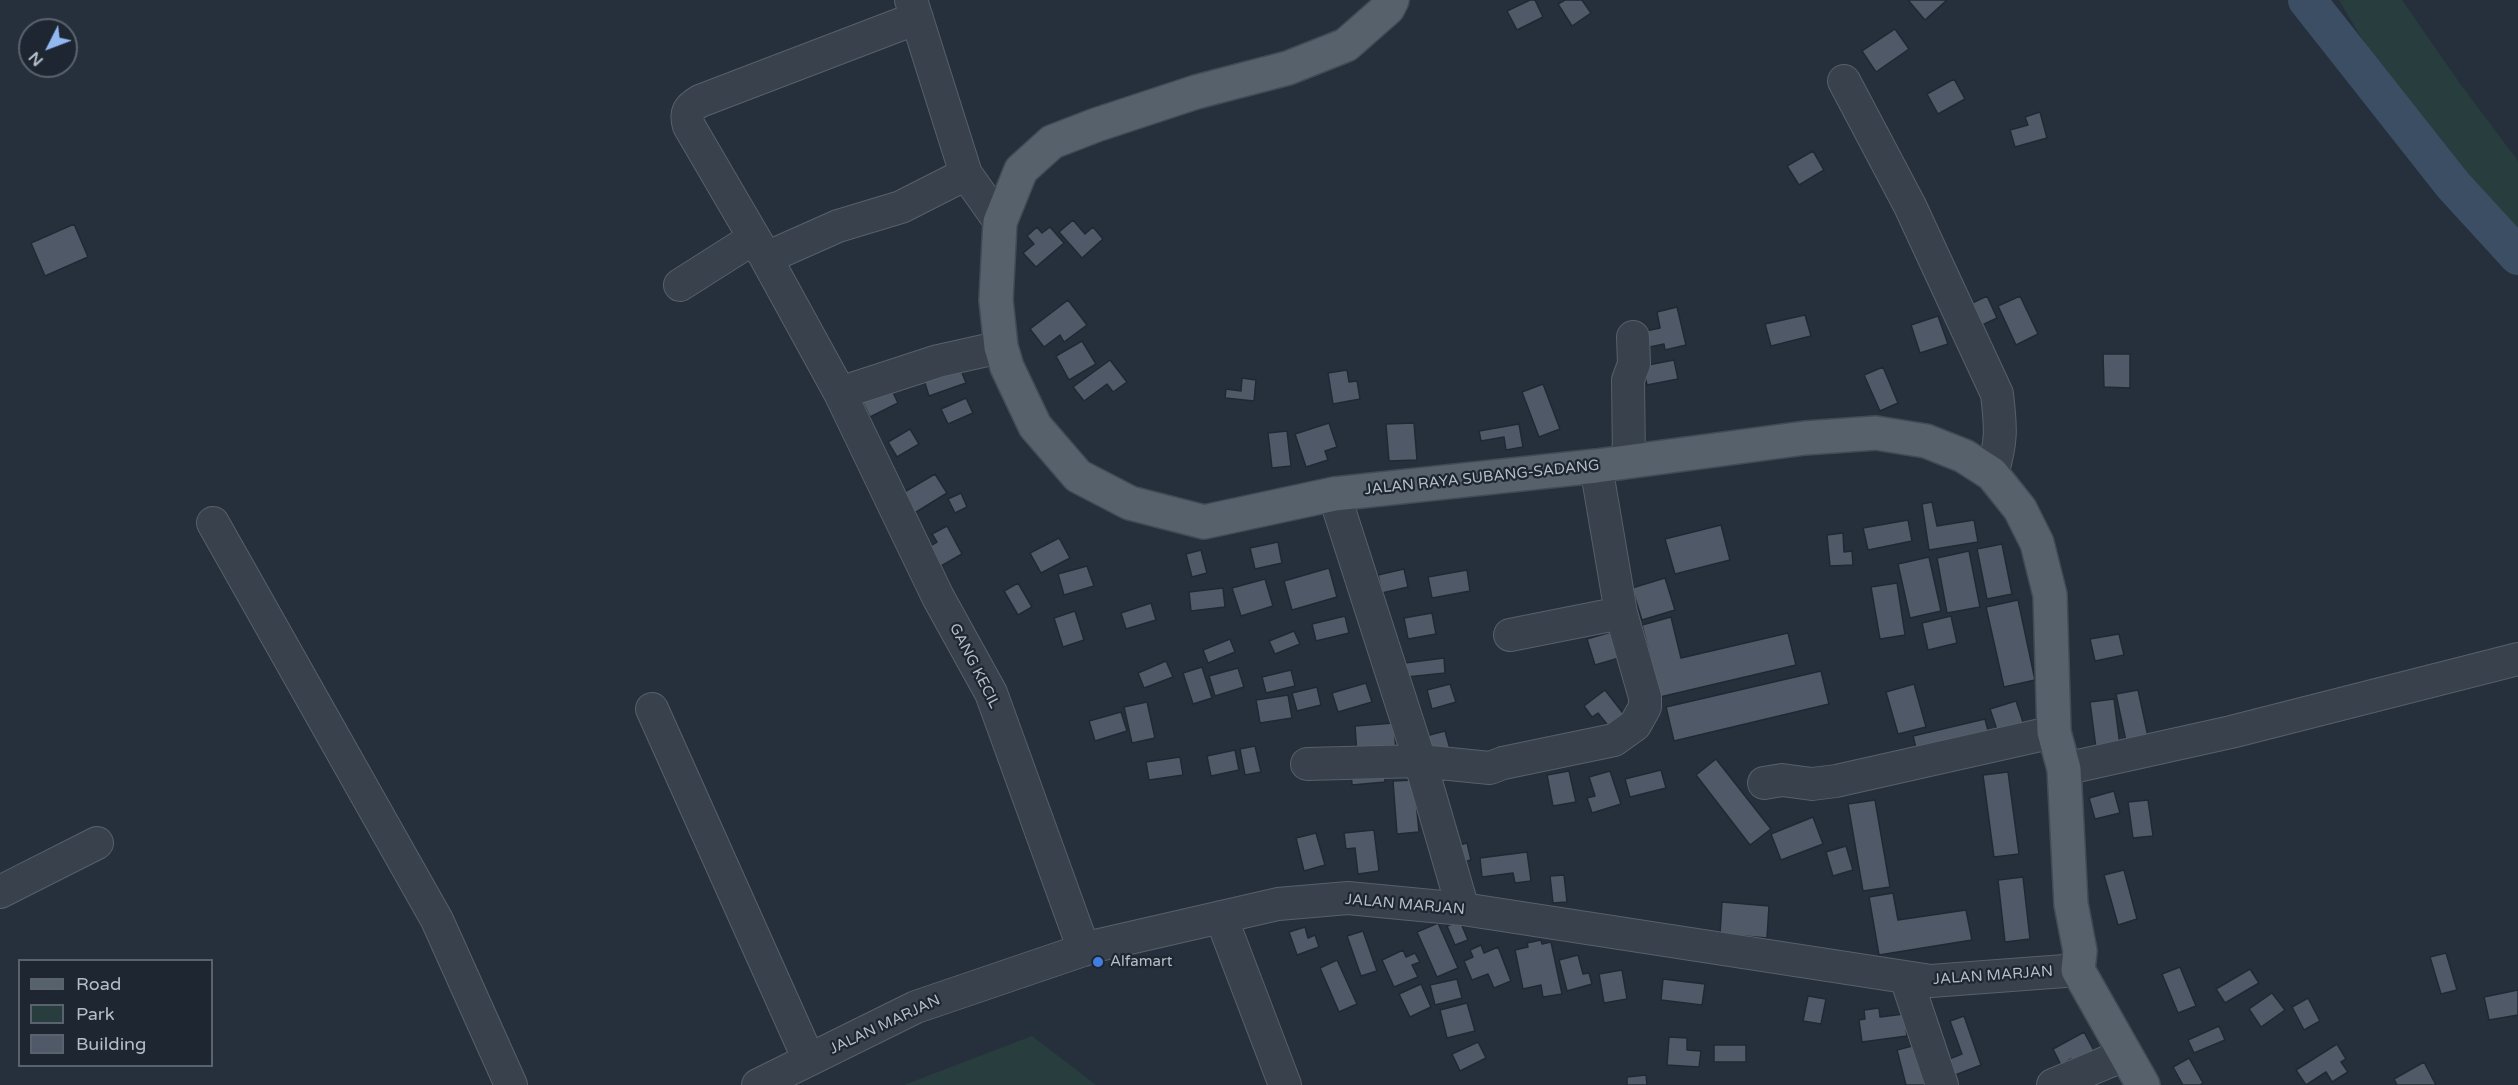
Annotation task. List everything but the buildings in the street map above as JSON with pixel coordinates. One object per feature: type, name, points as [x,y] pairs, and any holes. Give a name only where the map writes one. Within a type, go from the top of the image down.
[{"type":"main road","name":"JALAN RAYA SUBANG-SADANG","points":[[1392,0],[1388,8],[1346,45],[1288,68],[1196,92],[1096,125],[1052,142],[1021,170],[1000,222],[996,300],[1001,347],[1007,367],[1035,426],[1078,476],[1130,503],[1204,522],[1334,494],[1596,466],[1805,438],[1876,433],[1926,441],[1964,456],[1992,474],[2020,508],[2037,543],[2050,595],[2054,732],[2064,769],[2071,904],[2080,951],[2078,970],[2143,1085]]},
{"type":"street","points":[[914,9],[966,174],[1000,222]]},
{"type":"street","name":"GANG KECIL","points":[[914,9],[700,101],[688,110],[686,116],[689,126],[840,393],[939,597],[991,693],[1084,950]]},
{"type":"street","points":[[1844,81],[1910,206],[1997,394],[2001,424],[2000,447],[1992,474]]},
{"type":"street","points":[[680,285],[760,248],[901,207],[966,174]]},
{"type":"street","points":[[1629,460],[1628,380],[1634,363],[1633,337]]},
{"type":"street","points":[[840,393],[938,361],[1001,347]]},
{"type":"street","points":[[1307,764],[1420,761],[1490,768],[1503,763],[1614,740],[1625,734],[1641,716],[1645,697],[1621,613],[1596,466]]},
{"type":"street","points":[[1334,494],[1420,761],[1464,909]]},
{"type":"street","points":[[213,523],[437,920],[511,1085]]},
{"type":"street","points":[[1510,635],[1621,613]]},
{"type":"street","points":[[2064,769],[2231,732],[2518,659]]},
{"type":"street","points":[[652,709],[809,1060]]},
{"type":"street","points":[[1764,783],[1782,780],[1812,784],[1836,781],[2054,732]]},
{"type":"street","points":[[0,892],[97,843]]},
{"type":"street","name":"JALAN MARJAN","points":[[758,1085],[916,1007],[1084,950],[1278,904],[1348,898],[1464,909],[1931,981],[2078,970]]},
{"type":"street","points":[[1221,917],[1285,1085]]},
{"type":"street","points":[[1906,978],[1942,1085]]},
{"type":"street","points":[[2054,1085],[2124,1055]]},
{"type":"green space","points":[[2339,0],[2402,0],[2461,85],[2518,161],[2518,234],[2490,226],[2371,54]]},
{"type":"green space","points":[[1032,1036],[1096,1085],[904,1085]]},
{"type":"waterway","points":[[2307,0],[2453,185],[2518,256]]},
{"type":"place","name":"Alfamart","points":[[1098,962]]}]
